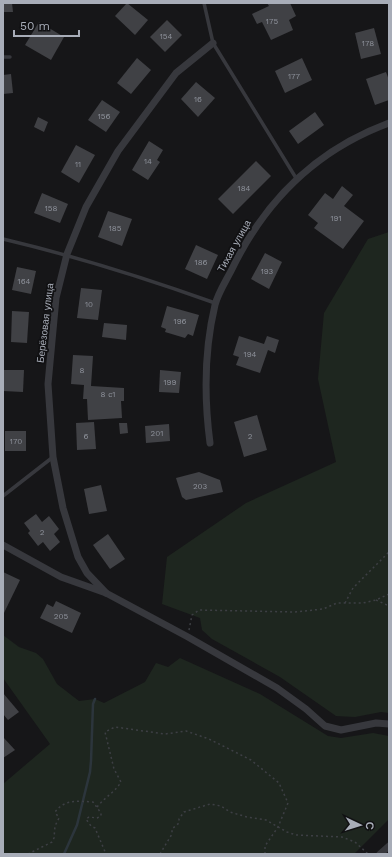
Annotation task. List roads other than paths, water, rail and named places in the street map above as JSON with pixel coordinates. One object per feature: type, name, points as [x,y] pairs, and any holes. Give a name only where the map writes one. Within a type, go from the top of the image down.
[{"type":"street","name":"Берёзовая улица","points":[[106,593],[87,573],[78,557],[63,508],[53,457],[48,384],[56,298],[67,254],[86,207],[118,151],[160,98],[176,73],[213,43]]},
{"type":"street","name":"Тихая улица","points":[[210,443],[206,386],[207,355],[215,303],[237,259],[259,222],[296,178],[328,154],[389,123]]},
{"type":"street","points":[[3,545],[60,576],[106,593],[188,637],[277,688],[306,709],[325,726],[341,730],[376,723],[389,724]]},
{"type":"street","points":[[380,854],[389,846]]},
{"type":"lane","points":[[204,3],[213,43],[296,178]]},
{"type":"lane","points":[[3,57],[10,57]]},
{"type":"lane","points":[[3,239],[67,254],[155,281],[215,303]]},
{"type":"lane","points":[[3,496],[53,457]]},
{"type":"waterway","points":[[64,854],[77,825],[90,772],[93,704],[95,699]]}]
